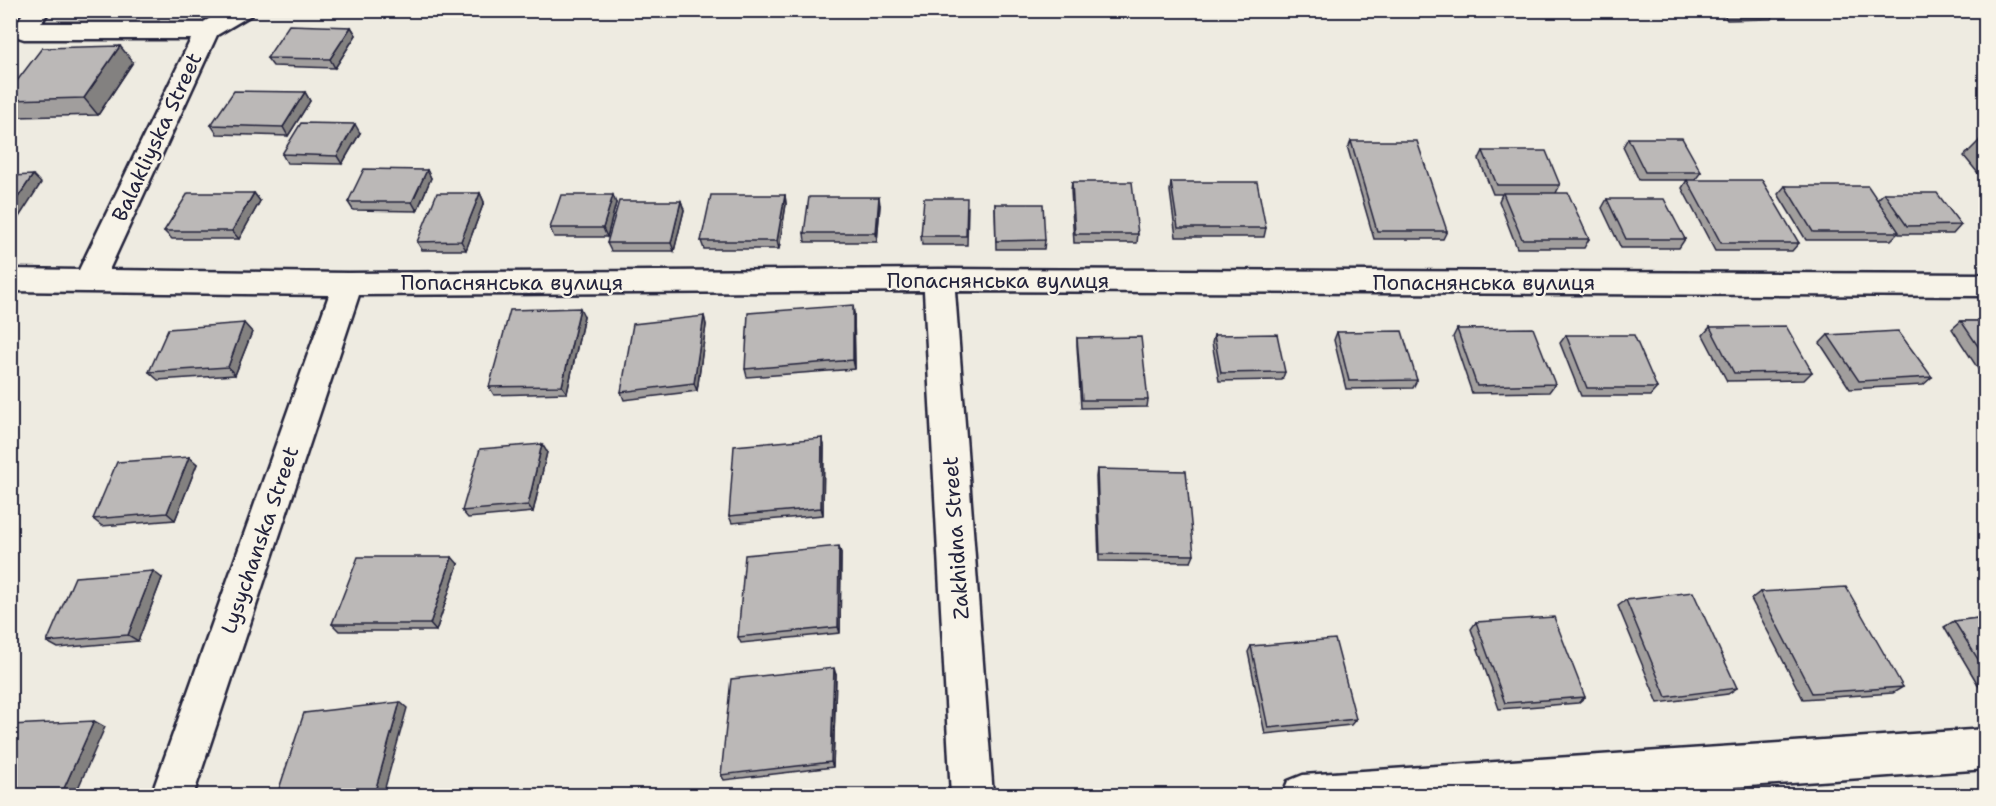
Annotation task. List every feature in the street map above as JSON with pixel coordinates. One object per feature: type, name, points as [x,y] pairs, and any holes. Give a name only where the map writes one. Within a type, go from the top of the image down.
[{"type":"street","points":[[17,40],[38,10]]},
{"type":"street","name":"Balakliyska Street","points":[[90,279],[207,31],[242,10]]},
{"type":"street","points":[[17,40],[207,31]]},
{"type":"street","name":"Попаснянська вулиця","points":[[10,280],[90,279],[348,284],[939,280],[1986,285]]},
{"type":"street","name":"Zakhidna Street","points":[[939,280],[972,795]]},
{"type":"street","name":"Lysychanska Street","points":[[172,795],[348,284]]},
{"type":"street","points":[[1303,795],[1986,749]]},
{"type":"building","points":[[1777,10],[1777,11],[1733,11]]},
{"type":"building","points":[[289,25],[351,27],[330,59],[267,58]]},
{"type":"building","points":[[120,46],[84,98],[10,100],[10,90],[42,48]]},
{"type":"building","points":[[234,91],[305,92],[283,127],[211,125]]},
{"type":"building","points":[[301,123],[355,124],[337,156],[282,154]]},
{"type":"building","points":[[1628,138],[1682,138],[1701,172],[1645,172]]},
{"type":"building","points":[[1351,141],[1417,141],[1447,231],[1377,231]]},
{"type":"building","points":[[1483,151],[1546,151],[1560,185],[1497,185]]},
{"type":"building","points":[[364,169],[427,170],[412,202],[348,202]]},
{"type":"building","points":[[33,175],[10,209],[10,176]]},
{"type":"building","points":[[1687,180],[1762,180],[1799,243],[1721,243]]},
{"type":"building","points":[[1072,182],[1132,182],[1138,234],[1075,234]]},
{"type":"building","points":[[1171,182],[1257,182],[1266,228],[1178,228]]},
{"type":"building","points":[[1785,186],[1868,186],[1899,232],[1813,232]]},
{"type":"building","points":[[188,193],[254,193],[232,231],[164,231]]},
{"type":"building","points":[[437,193],[480,193],[461,241],[417,242]]},
{"type":"building","points":[[1503,193],[1568,193],[1589,239],[1522,239]]},
{"type":"building","points":[[1884,193],[1937,193],[1961,225],[1907,226]]},
{"type":"building","points":[[561,195],[613,195],[603,228],[550,228]]},
{"type":"building","points":[[711,195],[785,195],[777,241],[701,241]]},
{"type":"building","points":[[809,197],[879,197],[876,233],[804,233]]},
{"type":"building","points":[[924,198],[967,198],[966,236],[921,236]]},
{"type":"building","points":[[1607,199],[1664,199],[1685,239],[1626,239]]},
{"type":"building","points":[[619,201],[681,201],[671,243],[607,243]]},
{"type":"building","points":[[995,204],[1043,204],[1045,240],[996,241]]},
{"type":"building","points":[[853,305],[853,360],[745,369],[748,313]]},
{"type":"building","points":[[580,308],[562,386],[489,387],[510,310]]},
{"type":"building","points":[[704,316],[694,383],[621,392],[633,324]]},
{"type":"building","points":[[1961,321],[1986,321],[1986,358]]},
{"type":"building","points":[[244,323],[228,367],[149,372],[168,329]]},
{"type":"building","points":[[1786,326],[1812,372],[1734,373],[1710,327]]},
{"type":"building","points":[[1533,328],[1555,384],[1477,386],[1457,329]]},
{"type":"building","points":[[1402,331],[1417,380],[1349,381],[1337,332]]},
{"type":"building","points":[[1898,331],[1932,377],[1859,381],[1828,335]]},
{"type":"building","points":[[1277,334],[1285,372],[1221,373],[1214,335]]},
{"type":"building","points":[[1566,335],[1634,335],[1657,388],[1587,388]]},
{"type":"building","points":[[1141,337],[1148,400],[1082,400],[1077,338]]},
{"type":"building","points":[[822,438],[821,508],[729,516],[734,446]]},
{"type":"building","points":[[542,444],[528,505],[462,511],[480,449]]},
{"type":"building","points":[[189,457],[167,513],[93,519],[117,462]]},
{"type":"building","points":[[1097,469],[1186,471],[1194,555],[1100,554]]},
{"type":"building","points":[[839,546],[838,627],[738,637],[745,555]]},
{"type":"building","points":[[358,557],[452,557],[430,624],[332,624]]},
{"type":"building","points":[[153,571],[128,635],[47,642],[75,577]]},
{"type":"building","points":[[1846,587],[1903,687],[1812,693],[1760,592]]},
{"type":"building","points":[[1693,592],[1737,688],[1666,697],[1626,600]]},
{"type":"building","points":[[1554,617],[1585,697],[1505,703],[1476,622]]},
{"type":"building","points":[[1986,617],[1986,672],[1954,621]]},
{"type":"building","points":[[1335,639],[1356,719],[1268,728],[1251,646]]},
{"type":"building","points":[[834,668],[831,762],[721,775],[731,679]]},
{"type":"building","points":[[400,702],[374,795],[277,795],[304,713]]},
{"type":"building","points":[[94,721],[61,795],[10,795],[10,725]]}]
